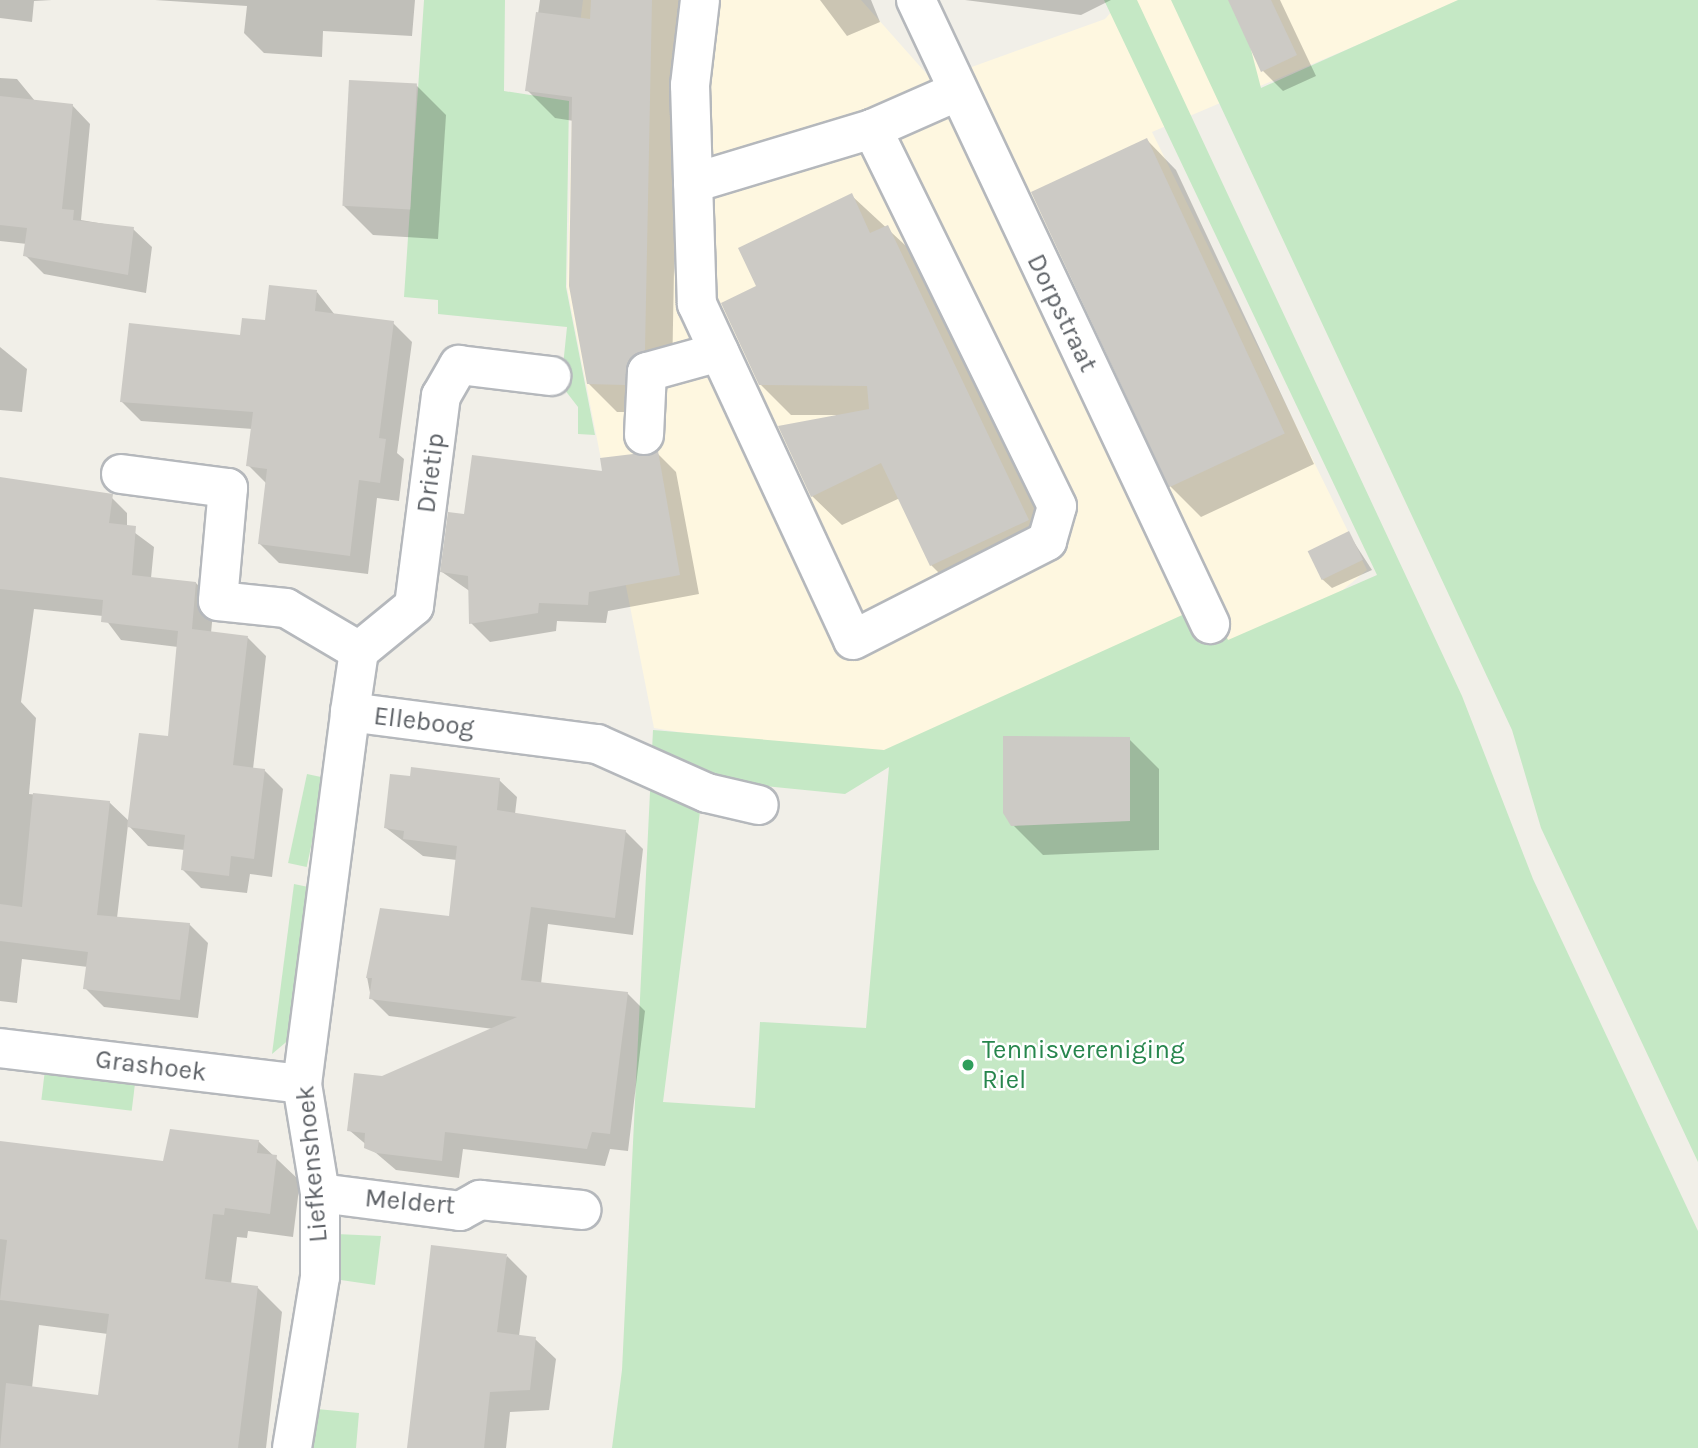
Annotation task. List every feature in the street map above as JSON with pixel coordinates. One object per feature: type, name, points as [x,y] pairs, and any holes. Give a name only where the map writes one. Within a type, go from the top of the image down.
[{"type":"street","points":[[699,0],[690,85],[697,303],[853,640],[1047,541],[1057,506],[872,129]]},
{"type":"street","name":"Dorpstraat","points":[[916,0],[1210,624]]},
{"type":"street","points":[[693,183],[872,129],[958,91]]},
{"type":"street","points":[[645,435],[647,373],[719,352]]},
{"type":"street","name":"Drietip","points":[[359,651],[414,606],[441,396],[459,365],[551,376]]},
{"type":"street","points":[[121,474],[228,488],[218,601],[286,608],[359,651]]},
{"type":"street","name":"Elleboog","points":[[359,651],[350,712],[597,744],[707,793],[760,805]]},
{"type":"street","name":"Liefkenshoek","points":[[292,1448],[316,1325],[320,1193],[302,1084],[350,712]]},
{"type":"street","name":"Grashoek","points":[[0,1048],[302,1084]]},
{"type":"street","name":"Meldert","points":[[320,1193],[460,1211],[480,1199],[582,1210]]},
{"type":"shaded area","points":[[583,0],[861,0],[933,81],[1105,19],[1122,0],[1463,0],[1152,132],[1367,570],[1276,645],[874,764],[654,728],[567,287],[573,78]]},
{"type":"green space","points":[[424,0],[505,0],[504,91],[569,101],[566,287],[595,435],[578,434],[578,407],[561,385],[567,327],[438,314],[438,300],[404,297]]},
{"type":"green space","points":[[1104,0],[1137,0],[1462,696],[1533,879],[1698,1231],[1698,1448],[612,1448],[622,1370],[653,730],[884,750],[1211,602],[1228,640],[1377,575]],"holes":[[[889,767],[866,1028],[760,1022],[755,1108],[663,1102],[704,780],[845,794]]]},
{"type":"green space","points":[[1171,0],[1238,0],[1261,88],[1458,0],[1698,0],[1698,1162],[1541,828],[1512,730]]},
{"type":"green space","points":[[307,774],[326,778],[307,867],[288,863]]},
{"type":"green space","points":[[294,884],[313,888],[291,1038],[272,1054]]},
{"type":"green space","points":[[45,1070],[135,1081],[132,1111],[41,1100]]},
{"type":"green space","points":[[336,1234],[381,1236],[375,1285],[334,1279]]},
{"type":"green space","points":[[317,1409],[359,1413],[356,1448],[307,1448]]},
{"type":"building","points":[[591,0],[652,0],[645,350],[629,359],[625,385],[587,384],[569,286],[572,97],[525,91],[536,12],[590,19]]},
{"type":"building","points":[[1228,0],[1271,0],[1297,55],[1261,72]]},
{"type":"building","points":[[349,80],[417,84],[410,209],[342,206]]},
{"type":"building","points":[[0,96],[73,104],[62,209],[74,210],[73,220],[134,227],[128,275],[23,256],[27,228],[0,225]]},
{"type":"building","points":[[1147,138],[1285,433],[1169,488],[1031,192]]},
{"type":"building","points":[[852,193],[870,233],[888,225],[1029,520],[930,566],[881,463],[811,497],[778,426],[869,409],[867,386],[759,385],[721,303],[756,286],[738,248]]},
{"type":"building","points":[[269,285],[317,290],[315,311],[394,321],[379,438],[386,439],[380,483],[359,480],[350,556],[258,544],[267,469],[246,466],[253,412],[120,402],[129,323],[240,335],[242,318],[265,320]]},
{"type":"building","points":[[658,451],[680,575],[589,592],[588,605],[539,603],[538,613],[469,624],[468,576],[440,572],[448,512],[464,514],[472,455],[602,471],[600,458]]},
{"type":"building","points":[[0,477],[113,494],[109,523],[136,526],[132,575],[196,582],[192,629],[248,636],[233,765],[265,769],[254,859],[231,856],[229,876],[181,870],[185,835],[127,827],[139,733],[168,736],[178,631],[101,622],[103,600],[0,589]]},
{"type":"building","points":[[1349,531],[1363,560],[1322,580],[1308,551]]},
{"type":"building","points":[[1003,736],[1130,737],[1130,821],[1011,826],[1003,813]]},
{"type":"building","points":[[411,767],[500,778],[497,810],[626,830],[615,918],[531,907],[521,980],[628,992],[610,1134],[592,1132],[587,1149],[445,1132],[442,1161],[376,1153],[364,1148],[365,1133],[347,1131],[354,1073],[382,1076],[517,1017],[369,999],[372,978],[366,978],[380,908],[449,916],[457,846],[403,839],[404,831],[384,828],[390,774],[410,776]]},
{"type":"building","points":[[33,793],[110,801],[97,915],[190,923],[180,1000],[83,989],[88,952],[0,941],[0,904],[22,907]]},
{"type":"building","points":[[170,1129],[259,1140],[257,1153],[277,1155],[270,1214],[225,1208],[224,1215],[213,1214],[205,1279],[258,1286],[238,1448],[0,1448],[6,1383],[98,1395],[109,1314],[0,1300],[7,1240],[0,1239],[0,1141],[163,1161]]},
{"type":"building","points":[[431,1245],[507,1254],[497,1332],[536,1337],[530,1390],[490,1392],[484,1448],[407,1448]]},
{"type":"place","name":"Tennisvereniging Riel","points":[[968,1065]]}]
